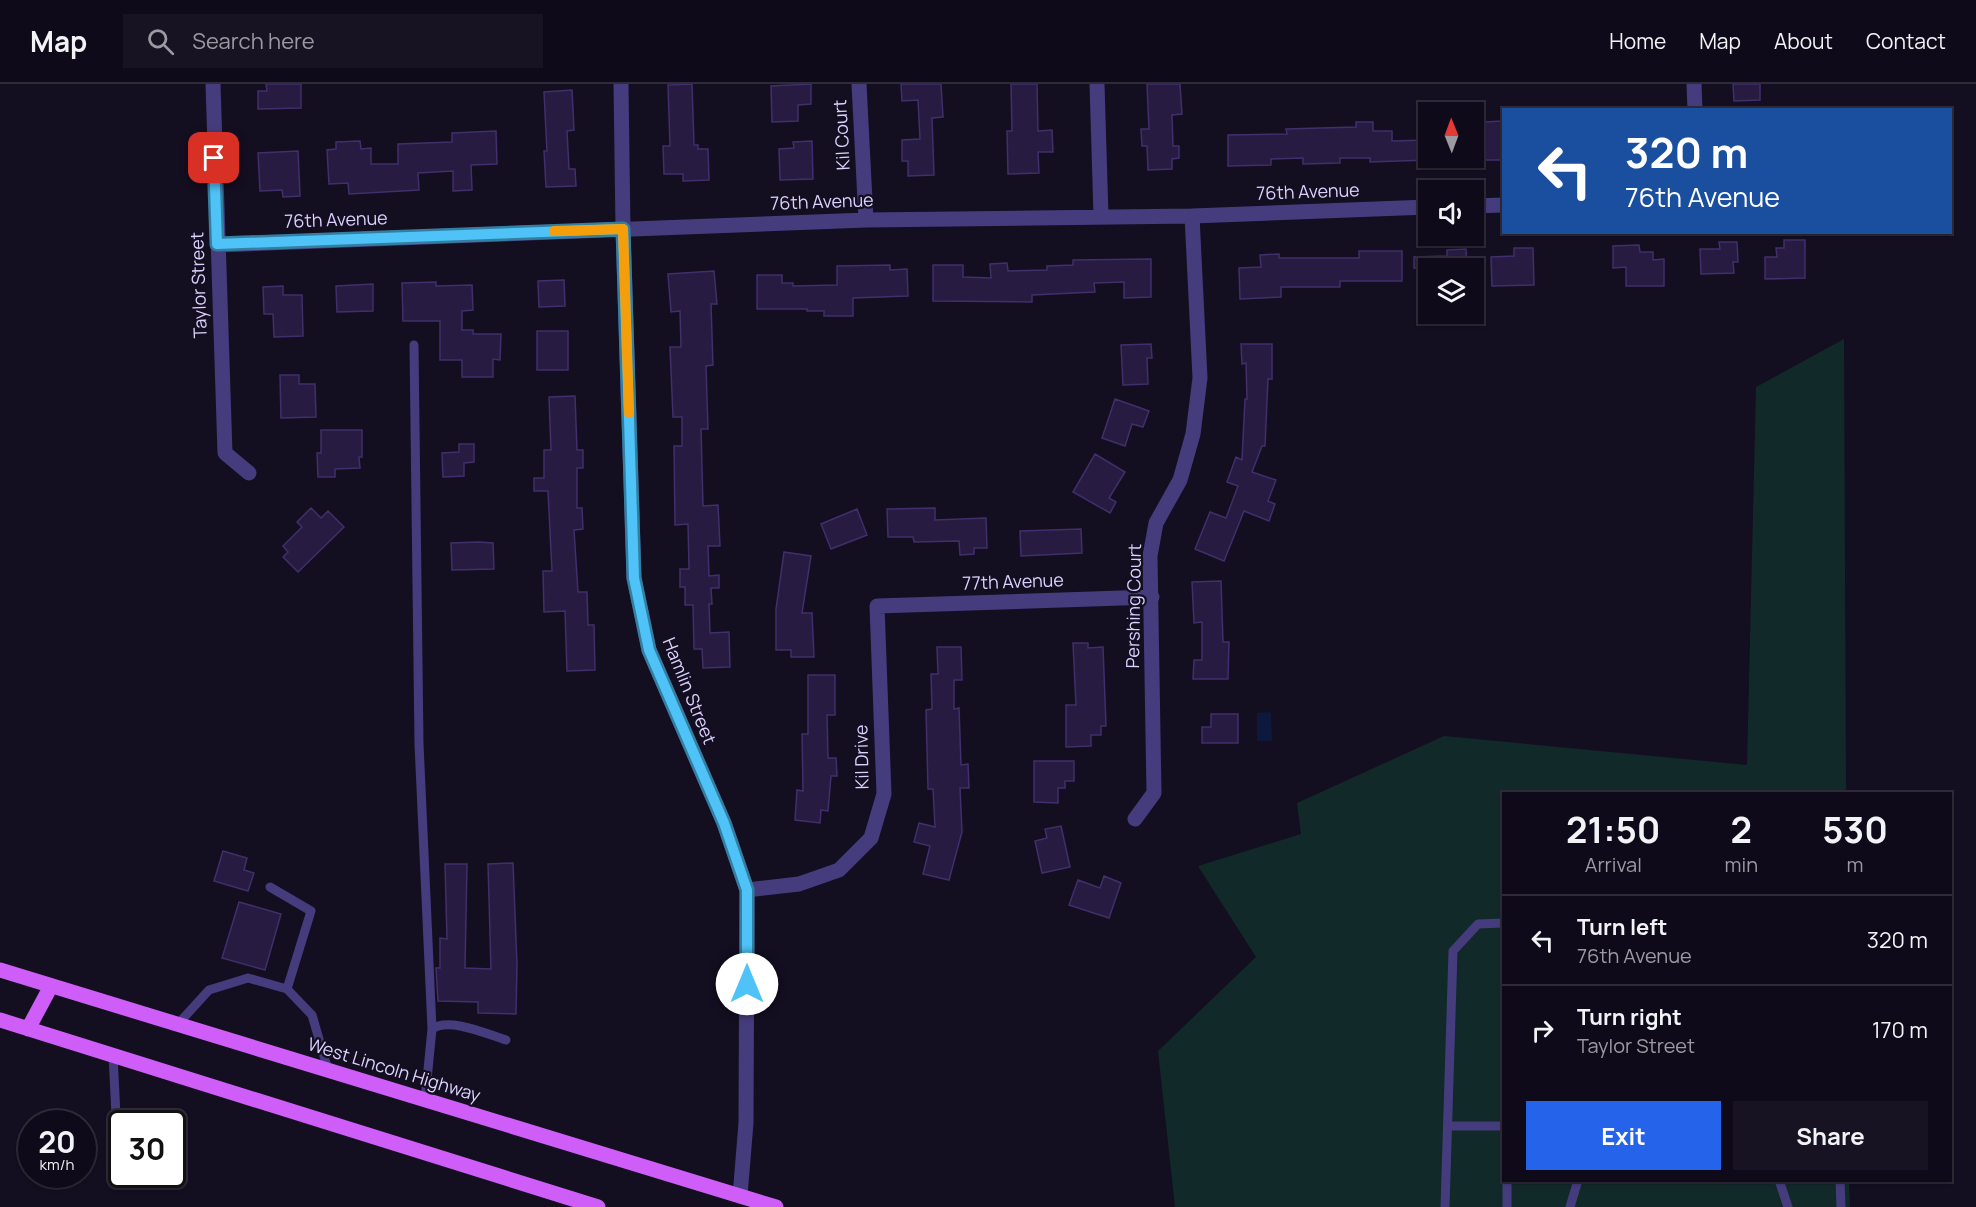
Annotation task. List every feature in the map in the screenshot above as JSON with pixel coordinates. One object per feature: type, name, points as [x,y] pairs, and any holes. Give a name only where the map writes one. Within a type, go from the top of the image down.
[{"type":"main road","name":"West Lincoln Highway","points":[[0,970],[776,1207]]},
{"type":"main road","points":[[28,1029],[51,986]]},
{"type":"main road","points":[[0,1020],[597,1207]]},
{"type":"street","name":"Taylor Street","points":[[213,84],[225,453],[249,473]]},
{"type":"street","name":"Hamlin Street","points":[[621,84],[623,229],[634,578],[649,650],[724,823],[747,890],[746,1123],[740,1196]]},
{"type":"street","name":"Kil Court","points":[[859,84],[866,220]]},
{"type":"street","points":[[1097,84],[1101,216]]},
{"type":"street","points":[[1694,84],[1695,108]]},
{"type":"street","points":[[1484,206],[1502,205]]},
{"type":"street","name":"76th Avenue","points":[[217,244],[866,220],[1192,216],[1418,207]]},
{"type":"street","name":"Pershing Court","points":[[1135,819],[1154,793],[1150,556],[1156,523],[1179,480],[1193,434],[1200,378],[1192,216]]},
{"type":"street","name":"77th Avenue","points":[[877,606],[1152,597]]},
{"type":"street","name":"Kil Drive","points":[[747,890],[800,884],[839,870],[871,837],[884,794],[877,606]]},
{"type":"lane","points":[[414,345],[419,744],[432,1029],[425,1100]]},
{"type":"lane","points":[[270,887],[311,912],[287,990]]},
{"type":"lane","points":[[1445,1207],[1453,951],[1478,924],[1502,923]]},
{"type":"lane","points":[[178,1024],[208,990],[248,978],[287,990],[312,1015],[328,1070]]},
{"type":"lane","points":[[432,1029],[438,1024],[454,1024],[506,1040]]},
{"type":"lane","points":[[113,1055],[116,1110]]},
{"type":"lane","points":[[1448,1126],[1502,1126]]},
{"type":"lane","points":[[1507,1182],[1507,1207]]},
{"type":"lane","points":[[1570,1207],[1577,1182]]},
{"type":"lane","points":[[1780,1182],[1788,1207]]},
{"type":"lane","points":[[1840,1182],[1841,1207]]},
{"type":"green space","points":[[1844,339],[1846,792],[1502,792],[1502,1182],[1849,1182],[1850,1207],[1175,1207],[1158,1051],[1256,957],[1198,866],[1301,834],[1297,803],[1444,736],[1747,765],[1756,387]]},
{"type":"water","points":[[1271,712],[1272,741],[1257,741],[1257,713]]},
{"type":"building","points":[[266,84],[301,84],[301,108],[258,109],[258,91],[267,91]]},
{"type":"building","points":[[692,84],[694,145],[698,145],[698,149],[708,149],[709,180],[683,181],[683,174],[664,174],[663,146],[670,146],[668,85]]},
{"type":"building","points":[[811,84],[811,104],[798,105],[798,121],[772,122],[771,86]]},
{"type":"building","points":[[901,84],[941,84],[943,117],[932,118],[934,175],[908,176],[908,161],[902,161],[902,140],[920,139],[918,100],[902,101]]},
{"type":"building","points":[[1011,84],[1037,84],[1038,131],[1052,130],[1053,152],[1038,152],[1039,173],[1008,174],[1007,131],[1012,131]]},
{"type":"building","points":[[1147,84],[1180,84],[1182,114],[1172,115],[1173,146],[1179,146],[1179,158],[1172,159],[1172,169],[1148,170],[1147,146],[1142,146],[1141,129],[1149,129]]},
{"type":"building","points":[[1733,84],[1760,84],[1760,100],[1734,101]]},
{"type":"building","points":[[572,90],[574,130],[567,131],[569,169],[575,169],[576,186],[546,187],[544,92]]},
{"type":"building","points":[[1502,121],[1502,160],[1485,160],[1484,122]]},
{"type":"building","points":[[1356,122],[1373,122],[1373,131],[1392,131],[1392,141],[1418,140],[1418,160],[1370,162],[1370,158],[1340,158],[1340,163],[1303,164],[1303,158],[1271,159],[1271,165],[1228,166],[1228,135],[1287,134],[1286,129],[1356,127]]},
{"type":"building","points":[[496,131],[497,164],[471,165],[472,190],[453,191],[453,171],[418,173],[419,190],[349,194],[348,183],[329,184],[327,150],[336,149],[336,142],[360,141],[361,149],[371,148],[371,164],[398,164],[398,144],[452,142],[452,133]]},
{"type":"building","points":[[812,141],[813,179],[780,180],[779,149],[794,148],[793,142]]},
{"type":"building","points":[[298,151],[300,196],[283,197],[282,190],[260,191],[258,153]]},
{"type":"building","points":[[1784,240],[1805,240],[1805,278],[1765,279],[1765,257],[1777,257],[1776,248],[1784,248]]},
{"type":"building","points":[[1719,242],[1737,242],[1738,262],[1733,262],[1734,273],[1701,274],[1700,249],[1720,249]]},
{"type":"building","points":[[1639,245],[1640,252],[1653,252],[1653,260],[1664,259],[1664,286],[1626,286],[1626,267],[1613,268],[1613,246]]},
{"type":"building","points":[[1514,248],[1533,248],[1534,285],[1492,286],[1491,257],[1514,256]]},
{"type":"building","points":[[1466,249],[1466,258],[1418,258],[1418,268],[1414,268],[1414,257],[1447,256],[1447,250]]},
{"type":"building","points":[[1359,251],[1402,251],[1402,281],[1340,281],[1340,287],[1281,287],[1281,297],[1240,299],[1239,268],[1261,267],[1260,255],[1279,254],[1279,258],[1359,258]]},
{"type":"building","points":[[1151,259],[1151,297],[1124,298],[1124,282],[1094,283],[1095,292],[1032,295],[1032,302],[933,301],[933,265],[963,265],[963,277],[991,278],[990,264],[1007,263],[1008,271],[1047,270],[1047,266],[1073,265],[1073,260]]},
{"type":"building","points":[[890,265],[890,270],[907,269],[908,296],[853,298],[853,316],[824,316],[824,311],[807,311],[807,309],[757,309],[757,275],[782,275],[782,283],[793,283],[793,286],[837,285],[837,266]]},
{"type":"building","points":[[714,271],[717,304],[711,304],[713,365],[706,366],[708,429],[701,429],[703,506],[718,505],[720,546],[708,546],[709,576],[719,575],[719,588],[711,588],[710,633],[729,632],[730,667],[703,668],[702,649],[694,649],[693,605],[685,605],[685,587],[680,587],[680,569],[689,569],[688,524],[675,525],[674,446],[682,446],[682,417],[673,417],[670,347],[681,347],[680,311],[671,312],[668,274]]},
{"type":"building","points":[[564,280],[565,306],[539,307],[538,281]]},
{"type":"building","points":[[436,282],[436,286],[472,285],[473,310],[462,311],[462,330],[473,330],[473,334],[501,334],[500,360],[493,359],[493,377],[462,377],[462,360],[440,360],[440,321],[403,321],[402,283]]},
{"type":"building","points":[[373,284],[373,311],[337,312],[336,286]]},
{"type":"building","points":[[283,286],[283,295],[302,295],[303,336],[274,337],[273,314],[264,314],[263,287]]},
{"type":"building","points":[[537,331],[568,331],[568,370],[537,370]]},
{"type":"building","points":[[1151,344],[1152,358],[1147,358],[1148,384],[1123,385],[1121,345]]},
{"type":"building","points":[[1241,344],[1272,344],[1272,379],[1268,379],[1265,446],[1262,446],[1252,472],[1276,480],[1268,501],[1275,504],[1269,521],[1244,511],[1224,561],[1195,549],[1210,512],[1226,518],[1238,486],[1227,482],[1236,457],[1242,460],[1245,399],[1247,399],[1246,363],[1242,364]]},
{"type":"building","points":[[280,375],[299,375],[299,384],[315,384],[316,417],[281,418]]},
{"type":"building","points":[[575,396],[577,450],[583,450],[583,468],[577,468],[577,508],[582,508],[583,529],[574,530],[578,592],[587,592],[588,625],[594,625],[595,670],[567,671],[565,611],[544,612],[543,571],[552,571],[548,491],[534,491],[534,478],[544,478],[544,450],[551,450],[549,397]]},
{"type":"building","points":[[1115,399],[1149,411],[1143,427],[1132,424],[1125,446],[1102,438]]},
{"type":"building","points":[[321,430],[362,430],[360,468],[335,469],[335,477],[318,477],[317,453],[321,453]]},
{"type":"building","points":[[459,444],[474,444],[474,462],[464,463],[464,476],[443,477],[442,453],[459,452]]},
{"type":"building","points":[[1095,454],[1125,472],[1109,498],[1116,502],[1110,513],[1073,492]]},
{"type":"building","points":[[311,508],[321,518],[328,511],[344,527],[298,572],[283,557],[288,552],[283,546],[302,527],[297,522]]},
{"type":"building","points":[[935,508],[935,520],[986,518],[987,548],[974,548],[974,554],[960,555],[959,541],[914,542],[913,537],[888,537],[887,509]]},
{"type":"building","points":[[857,509],[867,535],[831,549],[821,524]]},
{"type":"building","points":[[1081,529],[1082,553],[1021,556],[1020,531]]},
{"type":"building","points":[[451,543],[493,543],[494,569],[452,570]]},
{"type":"building","points":[[784,552],[811,556],[802,613],[812,613],[814,657],[791,657],[791,650],[776,650],[776,609]]},
{"type":"building","points":[[1221,581],[1223,642],[1229,642],[1228,679],[1193,679],[1194,660],[1202,660],[1202,622],[1194,623],[1192,582]]},
{"type":"building","points":[[1073,643],[1088,643],[1088,648],[1103,647],[1106,726],[1101,726],[1101,735],[1091,735],[1091,746],[1066,747],[1066,705],[1076,705]]},
{"type":"building","points":[[937,647],[961,647],[962,680],[954,680],[954,709],[959,708],[961,765],[968,764],[969,788],[960,788],[962,832],[949,880],[923,874],[930,846],[914,842],[919,823],[935,827],[933,789],[928,789],[926,710],[932,709],[931,674],[938,674]]},
{"type":"building","points":[[808,675],[835,675],[835,715],[827,715],[828,758],[836,758],[837,776],[831,776],[828,811],[821,810],[820,823],[795,820],[797,790],[803,791],[802,734],[808,734]]},
{"type":"building","points":[[1211,714],[1238,714],[1238,743],[1202,743],[1202,727],[1211,727]]},
{"type":"building","points":[[1034,761],[1074,761],[1074,781],[1065,781],[1065,788],[1058,788],[1058,803],[1034,802]]},
{"type":"building","points":[[1061,826],[1070,867],[1042,873],[1035,841],[1047,838],[1045,829]]},
{"type":"building","points":[[223,851],[247,858],[244,870],[254,873],[248,891],[214,881]]},
{"type":"building","points":[[513,863],[517,965],[516,1014],[478,1013],[478,1002],[438,1001],[436,968],[440,968],[440,938],[447,939],[445,864],[467,864],[465,968],[491,969],[488,864]]},
{"type":"building","points":[[1104,876],[1121,883],[1109,918],[1069,905],[1078,880],[1100,888]]},
{"type":"building","points":[[239,902],[281,914],[265,970],[222,958]]},
{"type":"slow traffic","points":[[554,231],[623,229],[629,413]]},
{"type":"route","points":[[214,158],[217,244],[623,229],[634,578],[649,650],[724,823],[747,890],[747,984]]}]
